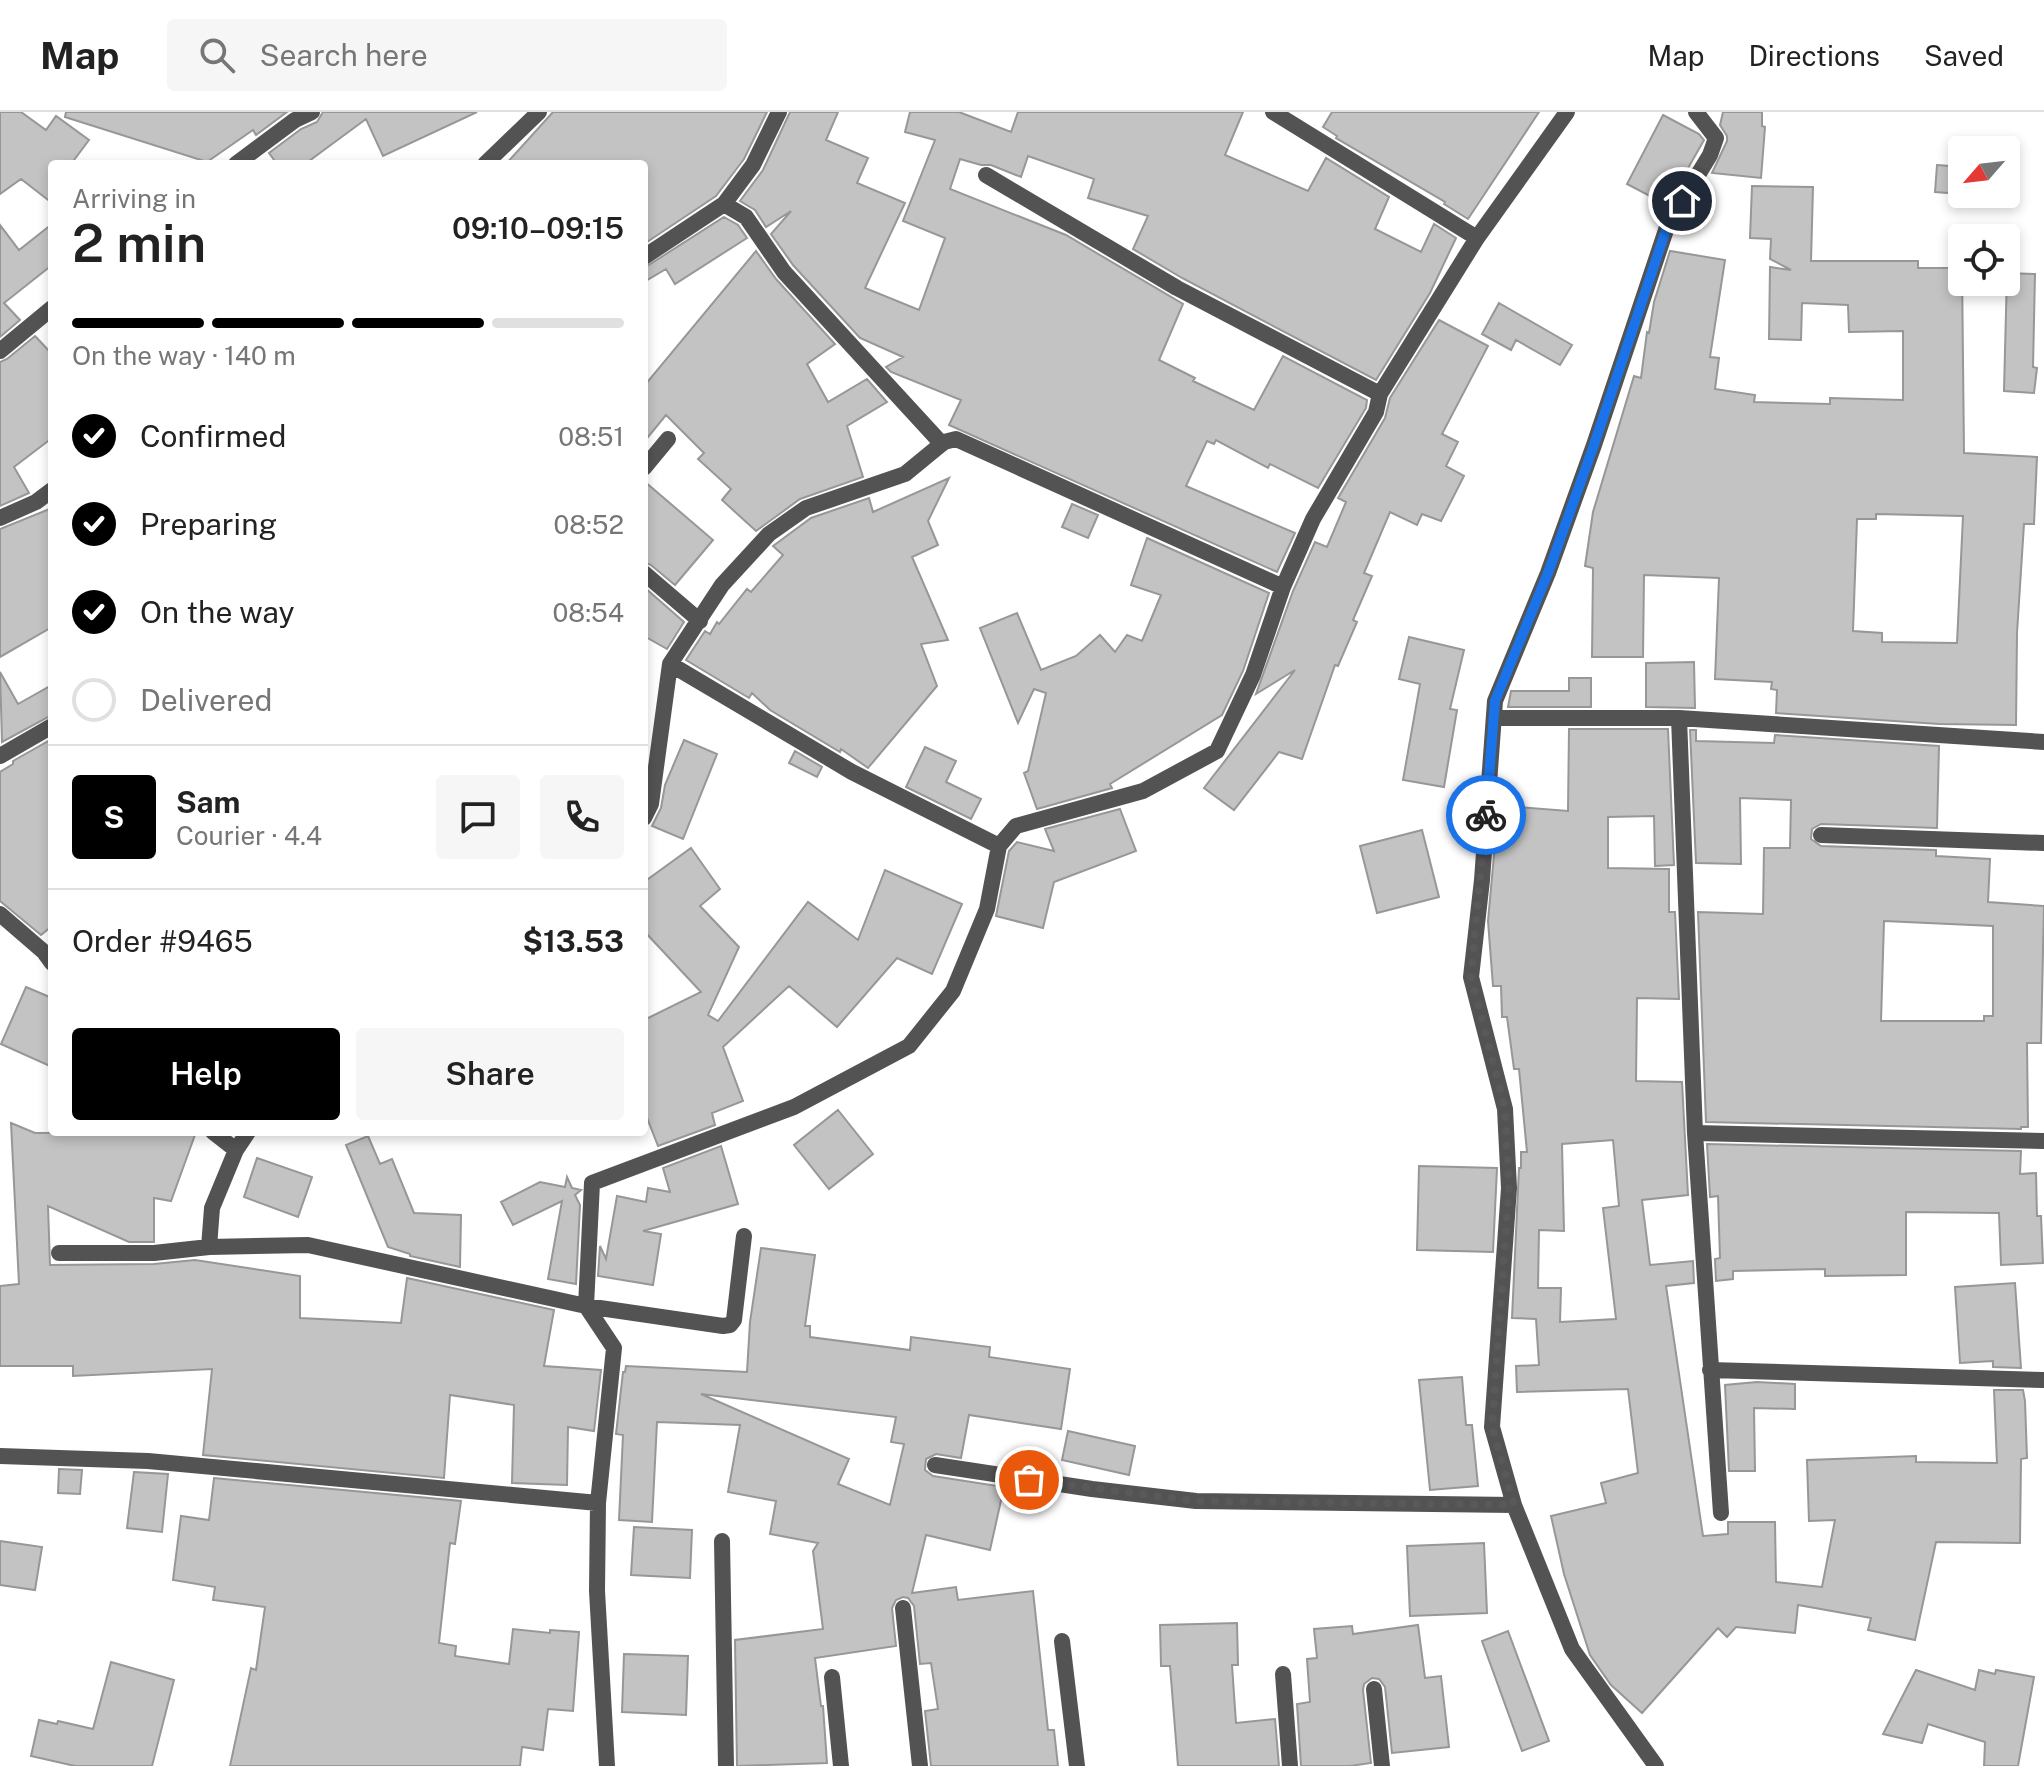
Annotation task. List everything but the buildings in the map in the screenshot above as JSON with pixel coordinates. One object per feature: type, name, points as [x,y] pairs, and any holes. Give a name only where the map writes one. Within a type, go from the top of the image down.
[{"type":"street","points":[[241,160],[295,120],[312,112]]},
{"type":"street","points":[[489,160],[539,112]]},
{"type":"street","points":[[648,254],[724,204],[753,165],[779,112]]},
{"type":"street","points":[[1273,112],[1477,238]]},
{"type":"street","points":[[607,1766],[597,1591],[598,1503],[614,1348],[586,1306],[592,1183],[794,1107],[909,1046],[953,991],[987,909],[999,846],[1016,826],[1143,791],[1217,751],[1253,675],[1283,587],[1313,519],[1376,412],[1380,394],[1477,238],[1567,112]]},
{"type":"street","points":[[1650,1765],[1572,1649],[1514,1505],[1492,1427],[1509,1188],[1505,1109],[1471,977],[1482,880],[1495,701],[1559,545],[1668,224],[1710,155],[1716,138],[1696,112]]},
{"type":"street","points":[[986,175],[1177,288],[1380,394]]},
{"type":"street","points":[[724,204],[746,217],[784,272],[942,444]]},
{"type":"street","points":[[0,351],[48,311]]},
{"type":"street","points":[[648,463],[668,439]]},
{"type":"street","points":[[648,795],[670,664],[722,585],[769,534],[806,508],[905,474],[942,444],[956,439],[1283,587]]},
{"type":"street","points":[[0,518],[36,502],[48,493]]},
{"type":"street","points":[[648,576],[700,621]]},
{"type":"street","points":[[670,664],[852,772],[999,846]]},
{"type":"street","points":[[1494,718],[1679,718],[2044,742]]},
{"type":"street","points":[[1679,718],[1695,1133],[1721,1513]]},
{"type":"street","points":[[0,756],[48,728]]},
{"type":"street","points":[[1821,835],[2044,843]]},
{"type":"street","points":[[0,914],[48,958]]},
{"type":"street","points":[[1695,1133],[2044,1141]]},
{"type":"street","points":[[218,1136],[236,1150]]},
{"type":"street","points":[[209,1247],[212,1208],[236,1150],[245,1136]]},
{"type":"street","points":[[59,1253],[154,1253],[209,1247],[308,1245],[586,1306],[723,1326],[730,1325],[734,1320],[744,1236]]},
{"type":"street","points":[[1710,1370],[2044,1380]]},
{"type":"street","points":[[0,1456],[148,1461],[598,1503]]},
{"type":"street","points":[[935,1465],[1196,1501],[1514,1505]]},
{"type":"street","points":[[722,1541],[726,1766]]},
{"type":"street","points":[[903,1608],[920,1766]]},
{"type":"street","points":[[1062,1641],[1077,1766]]},
{"type":"street","points":[[1283,1674],[1290,1766]]},
{"type":"street","points":[[832,1677],[841,1766]]},
{"type":"street","points":[[1374,1689],[1382,1766]]},
{"type":"way so far","points":[[1029,1480],[1196,1501],[1514,1505],[1492,1427],[1509,1188],[1505,1109],[1471,977],[1486,815]]},
{"type":"route","points":[[1486,815],[1495,701],[1548,573],[1668,224],[1682,201]]}]
